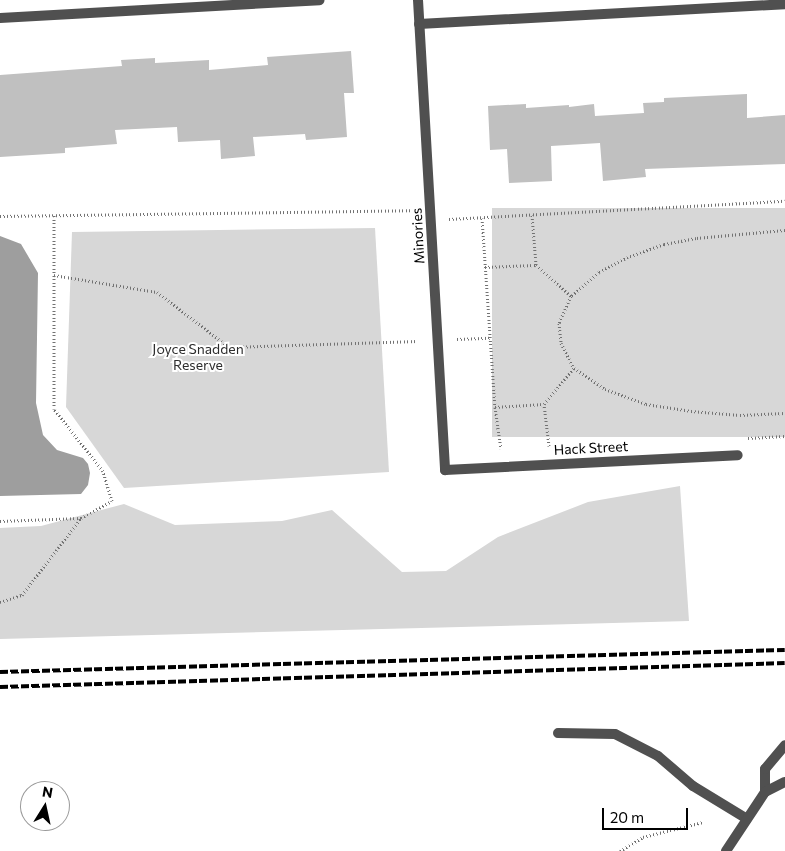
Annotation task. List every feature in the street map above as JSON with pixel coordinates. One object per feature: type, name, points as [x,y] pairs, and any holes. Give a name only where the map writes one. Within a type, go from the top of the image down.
[{"type":"street","points":[[0,18],[318,0]]},
{"type":"street","name":"Minories","points":[[418,0],[445,470]]},
{"type":"street","points":[[419,24],[785,4]]},
{"type":"street","name":"Hack Street","points":[[445,470],[738,455]]},
{"type":"street","points":[[558,733],[615,734],[658,756],[693,786],[747,819]]},
{"type":"street","points":[[765,792],[765,769],[785,745]]},
{"type":"street","points":[[726,851],[765,792],[785,782]]},
{"type":"path","points":[[0,216],[431,215],[482,218],[785,201]]},
{"type":"path","points":[[0,602],[22,595],[81,518],[112,500],[103,471],[54,409],[54,215]]},
{"type":"path","points":[[532,215],[536,265]]},
{"type":"path","points":[[482,218],[494,407],[504,466]]},
{"type":"path","points":[[785,230],[741,233],[664,244],[628,257],[599,272],[571,296],[564,307],[559,323],[561,343],[574,368],[605,389],[646,404],[691,411],[740,415],[785,413]]},
{"type":"path","points":[[485,267],[536,265],[571,296]]},
{"type":"path","points":[[54,275],[157,292],[230,347],[490,338]]},
{"type":"path","points":[[494,407],[544,404],[574,368]]},
{"type":"path","points":[[544,404],[552,464]]},
{"type":"path","points":[[0,521],[81,518]]},
{"type":"path","points":[[620,851],[643,837],[703,822]]},
{"type":"green space","points":[[492,208],[785,208],[785,437],[492,437]]},
{"type":"green space","name":"Joyce Snadden Reserve","points":[[375,228],[389,472],[124,488],[66,407],[72,232]]},
{"type":"green space","points":[[680,486],[689,621],[0,639],[0,528],[41,526],[124,504],[175,525],[282,521],[332,510],[402,572],[446,571],[498,537],[588,502]]},
{"type":"shaded area","points":[[0,236],[21,244],[38,273],[36,403],[43,435],[57,450],[83,458],[88,464],[90,473],[88,485],[81,494],[0,496]]},
{"type":"building","points":[[351,51],[354,93],[344,93],[347,137],[306,140],[305,134],[253,137],[255,156],[221,159],[220,140],[178,142],[177,127],[115,130],[117,144],[65,148],[65,153],[0,157],[0,75],[122,66],[121,60],[155,58],[155,63],[209,60],[209,70],[268,65],[267,57]]},
{"type":"building","points":[[747,94],[747,118],[785,115],[785,164],[645,169],[646,177],[603,181],[600,143],[551,146],[552,181],[509,183],[507,149],[490,150],[488,106],[526,104],[526,108],[569,105],[569,107],[594,104],[595,116],[644,113],[643,103],[664,102],[664,98]]},
{"type":"railway","points":[[0,672],[785,650]]},
{"type":"railway","points":[[0,687],[785,663]]}]
